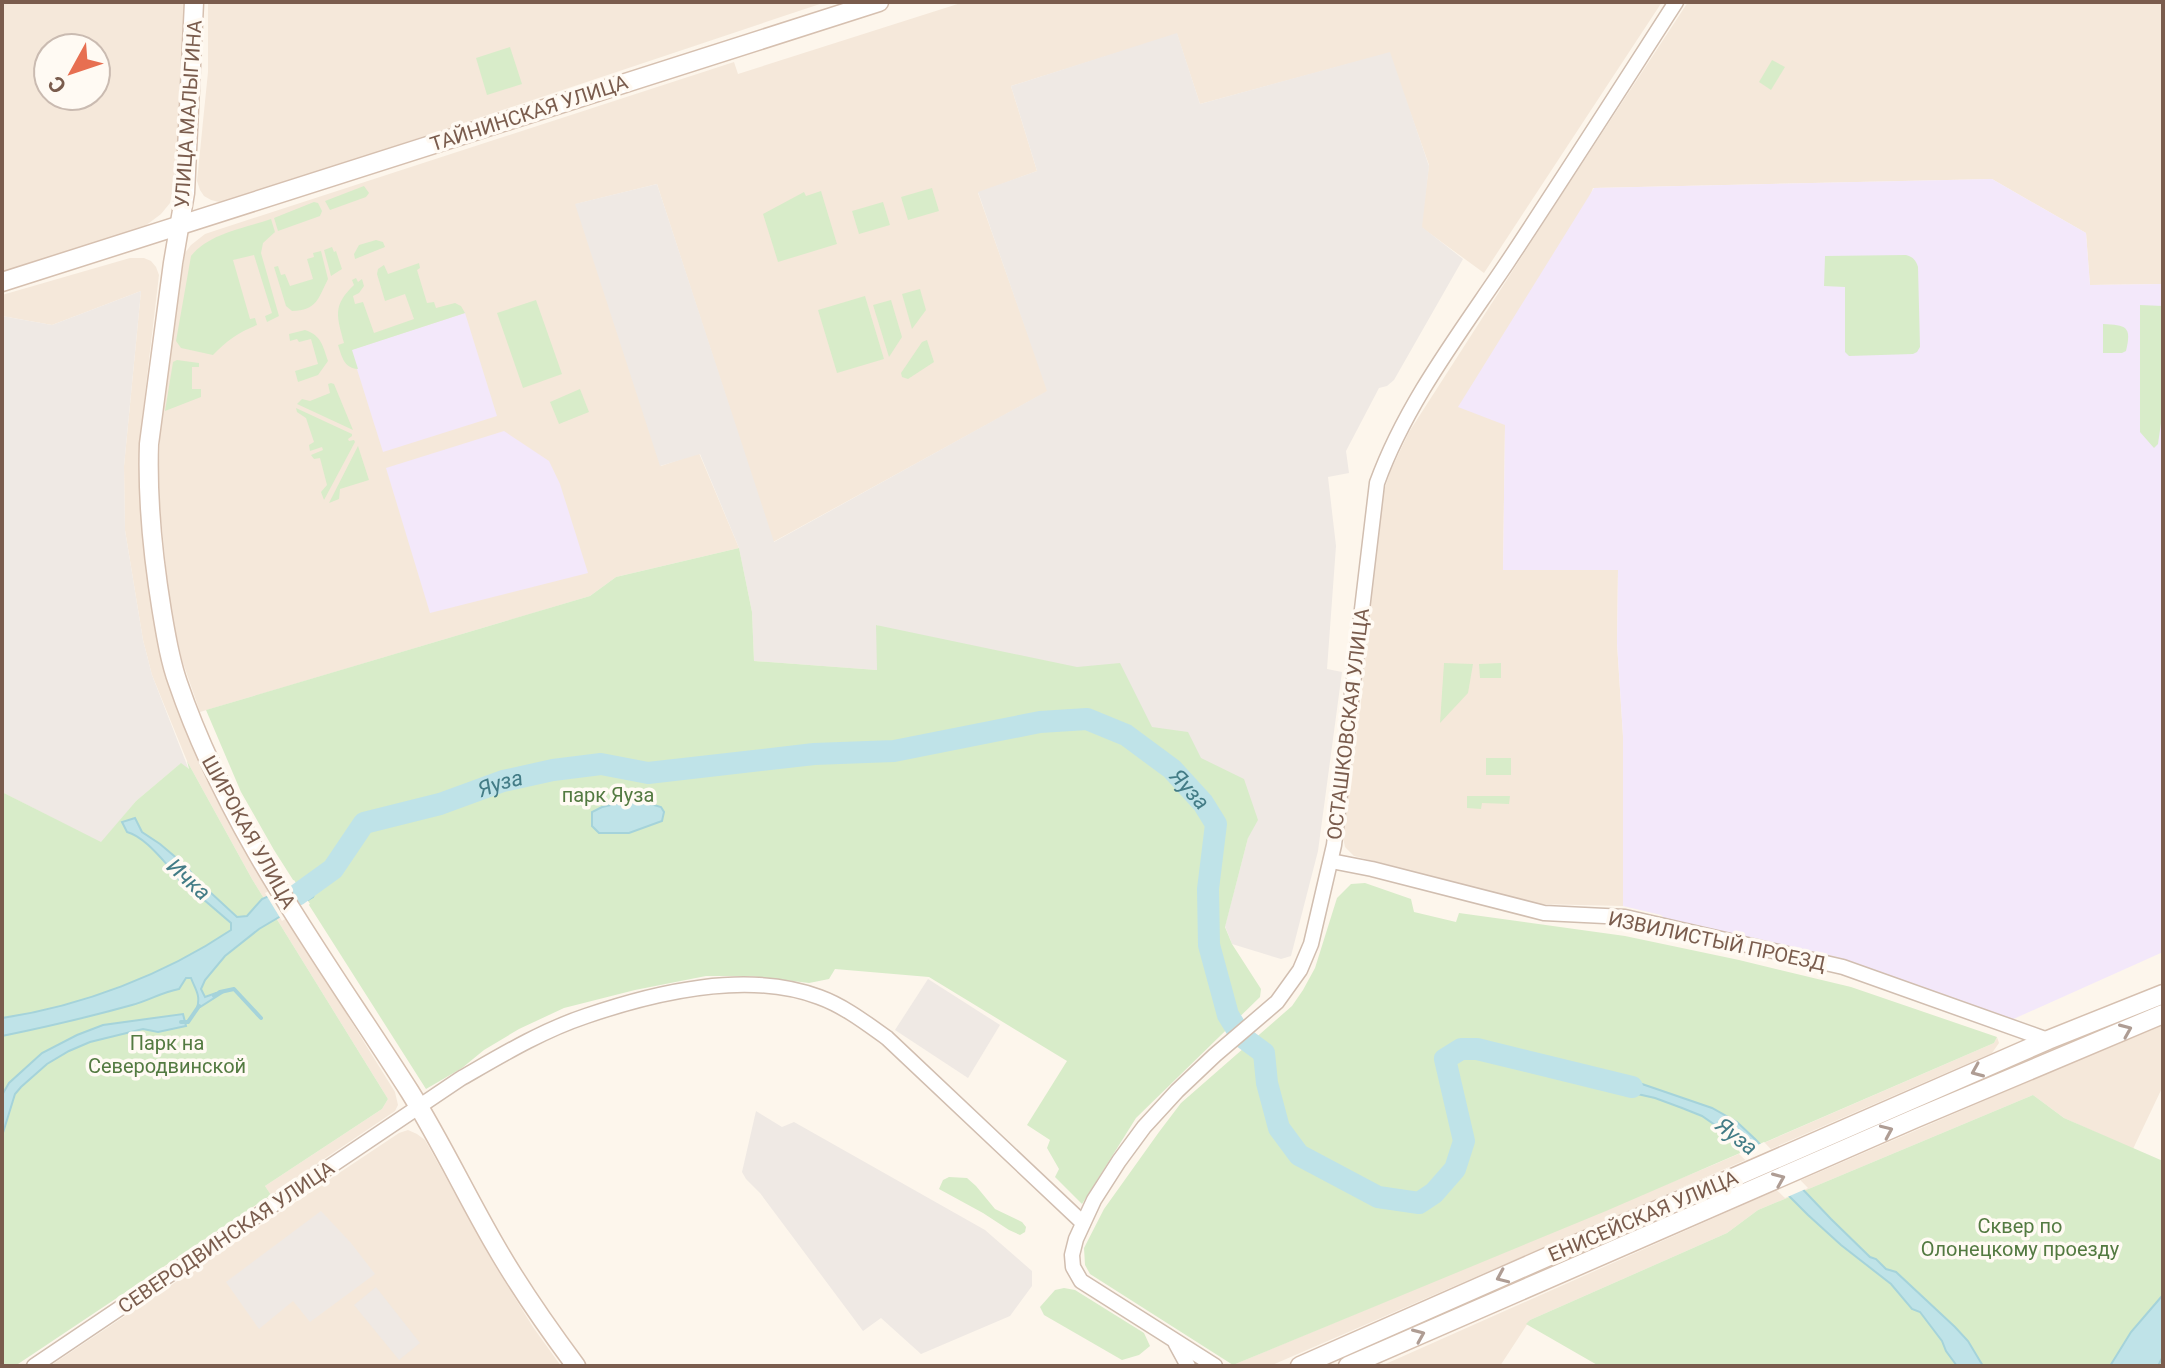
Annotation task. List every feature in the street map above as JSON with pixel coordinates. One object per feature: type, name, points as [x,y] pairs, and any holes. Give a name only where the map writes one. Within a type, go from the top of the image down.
[{"type":"main road","name":"УЛИЦА МАЛЫГИНА","points":[[180,226],[185,193],[194,2]]},
{"type":"main road","name":"ТАЙНИНСКАЯ УЛИЦА","points":[[2,282],[879,2]]},
{"type":"main road","name":"ШИРОКАЯ УЛИЦА","points":[[180,226],[149,444],[148,473],[157,583],[177,680],[213,770],[264,864],[418,1106],[517,1282],[576,1366]]},
{"type":"main road","name":"ЕНИСЕЙСКАЯ УЛИЦА","points":[[1300,1366],[2048,1040],[2163,994]]},
{"type":"main road","name":"ЕНИСЕЙСКАЯ УЛИЦА","points":[[1348,1366],[2163,1014]]},
{"type":"street","name":"ОСТАШКОВСКАЯ УЛИЦА","points":[[1215,1366],[1081,1281],[1073,1267],[1072,1255],[1083,1223],[1100,1190],[1144,1127],[1215,1055],[1267,1012],[1289,988],[1300,970],[1311,944],[1331,861],[1377,483],[1385,460],[1428,382],[1580,154],[1676,2]]},
{"type":"street","name":"ИЗВИЛИСТЫЙ ПРОЕЗД","points":[[1331,861],[1544,913],[1625,917],[1843,967],[2048,1040]]},
{"type":"street","name":"СЕВЕРОДВИНСКАЯ УЛИЦА","points":[[34,1366],[460,1079],[523,1044],[584,1016],[700,987],[754,984],[797,990],[822,998],[855,1015],[887,1038],[1083,1223]]},
{"type":"street","points":[[1173,1340],[1188,1366]]},
{"type":"shaded area","points":[[2,2],[187,2],[177,170],[170,203],[145,226],[2,273]]},
{"type":"shaded area","points":[[208,2],[826,2],[230,201],[219,202],[204,196],[197,181],[208,72]]},
{"type":"shaded area","points":[[964,2],[1662,2],[1484,273],[1421,227],[1429,165],[1389,53],[1200,104],[1177,34],[1011,86],[1037,171],[978,193],[1048,391],[773,542],[657,184],[576,204],[661,466],[699,453],[739,548],[616,577],[590,596],[200,712],[182,660],[170,606],[158,489],[161,412],[185,253],[191,245],[205,234],[734,62],[738,74]]},
{"type":"shaded area","points":[[1688,2],[2163,2],[2163,284],[2090,285],[2086,233],[1992,179],[1593,188],[1505,425],[1503,569],[1618,569],[1617,643],[1623,736],[1623,906],[1539,904],[1354,856],[1345,847],[1342,833],[1361,702],[1375,547],[1383,494],[1390,472],[1409,432]]},
{"type":"shaded area","points":[[1177,33],[1200,104],[1390,52],[1429,166],[1422,227],[1463,259],[1394,380],[1379,388],[1346,451],[1349,473],[1328,477],[1336,546],[1327,669],[1342,672],[1318,851],[1291,956],[1281,959],[1232,944],[1225,926],[1248,838],[877,625],[877,670],[754,661],[752,612],[739,548],[700,454],[660,466],[575,204],[657,184],[774,542],[1047,391],[978,192],[1037,171],[1011,86]]},
{"type":"shaded area","points":[[1992,179],[2086,233],[2090,285],[2163,284],[2163,952],[2009,1021],[1837,957],[1666,920],[1661,915],[1623,906],[1623,736],[1617,643],[1618,570],[1503,570],[1505,425],[1458,407],[1594,188]]},
{"type":"shaded area","points":[[130,258],[151,261],[159,275],[142,419],[139,475],[149,588],[166,674],[184,726],[229,818],[256,868],[395,1092],[398,1105],[395,1111],[271,1195],[265,1186],[382,1109],[388,1099],[252,879],[187,761],[152,675],[143,640],[125,530],[124,466],[141,291],[52,325],[2,316],[2,295]]},
{"type":"shaded area","points":[[141,291],[124,466],[125,530],[143,640],[152,675],[189,770],[180,764],[136,801],[101,843],[2,792],[2,316],[52,325]]},
{"type":"shaded area","points":[[465,313],[497,416],[383,452],[351,350]]},
{"type":"shaded area","points":[[504,431],[549,461],[560,484],[588,573],[430,613],[386,468]]},
{"type":"shaded area","points":[[928,979],[1000,1025],[968,1078],[895,1030]]},
{"type":"shaded area","points":[[2162,1024],[2163,1086],[2133,1149],[2064,1118],[2033,1095],[1758,1210],[1727,1233],[1530,1320],[1500,1366],[1381,1366],[1750,1202]]},
{"type":"shaded area","points":[[1997,1037],[1999,1043],[1992,1053],[1270,1366],[1233,1365],[1713,1165],[1994,1043]]},
{"type":"shaded area","points":[[756,1111],[782,1127],[794,1122],[985,1230],[1032,1271],[1032,1286],[1010,1316],[921,1354],[881,1318],[863,1331],[742,1172]]},
{"type":"shaded area","points":[[408,1130],[425,1140],[497,1269],[561,1366],[50,1366],[399,1133]]},
{"type":"shaded area","points":[[321,1211],[375,1274],[310,1322],[293,1301],[259,1329],[226,1282]]},
{"type":"shaded area","points":[[376,1287],[420,1343],[399,1360],[354,1305]]},
{"type":"green space","points":[[510,47],[522,84],[487,95],[476,58]]},
{"type":"green space","points":[[1772,60],[1785,67],[1771,90],[1759,82]]},
{"type":"green space","points":[[364,186],[369,193],[366,197],[330,210],[325,201]]},
{"type":"green space","points":[[932,188],[939,211],[908,220],[901,197]]},
{"type":"green space","points":[[821,191],[837,244],[778,262],[763,214],[804,192],[806,196]]},
{"type":"green space","points":[[314,202],[322,211],[320,216],[278,231],[274,218]]},
{"type":"green space","points":[[883,202],[890,225],[859,234],[852,211]]},
{"type":"green space","points":[[271,219],[275,232],[263,243],[261,253],[279,316],[267,322],[265,316],[272,313],[254,255],[233,260],[250,319],[255,318],[257,325],[233,337],[213,355],[181,348],[176,341],[191,256],[217,237]]},
{"type":"green space","points":[[376,240],[383,242],[385,247],[355,259],[359,245]]},
{"type":"green space","points":[[332,247],[342,269],[331,276],[324,250]]},
{"type":"green space","points":[[321,251],[328,279],[322,292],[312,306],[292,311],[286,306],[274,267],[278,266],[281,275],[285,274],[290,286],[313,279],[307,259]]},
{"type":"green space","points":[[1906,255],[1914,259],[1918,267],[1920,347],[1913,354],[1849,356],[1845,352],[1845,287],[1824,286],[1825,256]]},
{"type":"green space","points":[[419,263],[417,270],[427,303],[434,302],[436,308],[455,303],[465,313],[352,350],[358,369],[350,367],[338,345],[344,343],[338,312],[342,299],[354,285],[352,280],[356,278],[358,282],[362,279],[364,286],[353,296],[355,304],[363,302],[374,333],[414,319],[405,294],[385,301],[378,269],[384,265],[388,274]]},
{"type":"green space","points":[[920,289],[926,310],[912,329],[902,294]]},
{"type":"green space","points":[[865,296],[884,359],[837,373],[818,310]]},
{"type":"green space","points":[[536,300],[562,374],[523,388],[497,313]]},
{"type":"green space","points":[[891,300],[902,337],[889,357],[873,305]]},
{"type":"green space","points":[[2140,305],[2163,306],[2163,409],[2158,444],[2154,448],[2140,432]]},
{"type":"green space","points":[[2103,324],[2125,328],[2128,336],[2126,351],[2103,353]]},
{"type":"green space","points":[[305,330],[318,338],[328,361],[318,375],[298,382],[295,371],[318,364],[311,339],[290,341],[289,334]]},
{"type":"green space","points":[[927,340],[934,362],[908,379],[902,377],[901,373],[922,342]]},
{"type":"green space","points":[[173,362],[199,363],[199,367],[192,367],[192,389],[201,389],[201,397],[165,411]]},
{"type":"green space","points":[[331,383],[353,430],[297,404],[302,399],[310,401],[330,393],[328,384]]},
{"type":"green space","points":[[580,389],[589,412],[559,424],[550,402]]},
{"type":"green space","points":[[296,408],[352,434],[348,439],[355,442],[324,500],[321,492],[327,485],[320,458],[314,459],[311,455],[323,450],[322,447],[310,451],[309,445],[314,442],[306,418]]},
{"type":"green space","points":[[358,446],[369,480],[340,489],[339,499],[329,503]]},
{"type":"green space","name":"парк Яуза","points":[[739,548],[752,612],[754,661],[877,670],[876,625],[1077,667],[1120,663],[1152,727],[1188,732],[1201,758],[1244,779],[1258,820],[1248,838],[1225,927],[1232,944],[1261,989],[1260,997],[1136,1118],[1082,1204],[1055,1177],[1059,1169],[1047,1148],[1050,1140],[1027,1125],[1067,1061],[929,977],[835,969],[829,979],[809,983],[751,976],[706,976],[635,990],[564,1008],[519,1029],[426,1089],[274,850],[241,792],[206,710],[590,596],[616,577]]},
{"type":"green space","points":[[1444,663],[1473,664],[1468,693],[1440,723]]},
{"type":"green space","points":[[1501,663],[1501,678],[1480,678],[1479,664]]},
{"type":"green space","points":[[1486,758],[1511,758],[1511,775],[1486,775]]},
{"type":"green space","name":"Парк на Северодвинской","points":[[187,761],[252,879],[388,1099],[382,1109],[265,1186],[271,1195],[15,1366],[2,1366],[2,792],[101,842],[136,801],[181,763],[189,769]]},
{"type":"green space","points":[[1467,796],[1510,796],[1509,804],[1482,803],[1481,809],[1467,808]]},
{"type":"green space","points":[[1365,883],[1411,899],[1414,912],[1456,922],[1459,913],[1625,936],[1739,960],[1851,987],[1997,1037],[1994,1043],[1606,1211],[1233,1365],[1090,1274],[1085,1265],[1084,1248],[1104,1209],[1181,1103],[1292,1006],[1315,968],[1337,898],[1351,884]]},
{"type":"green space","name":"Сквер по Олонецкому проезду","points":[[2033,1095],[2064,1118],[2163,1161],[2163,1366],[1599,1366],[1526,1324],[1727,1233],[1758,1210]]},
{"type":"green space","points":[[949,1177],[967,1178],[995,1209],[1022,1222],[1025,1232],[1020,1235],[1009,1230],[939,1189],[943,1180]]},
{"type":"green space","points":[[1055,1290],[1075,1290],[1144,1333],[1150,1346],[1139,1355],[1122,1360],[1044,1315],[1040,1307]]},
{"type":"water","points":[[624,802],[661,807],[664,812],[662,821],[629,833],[599,833],[592,826],[592,812]]},
{"type":"water","name":"Ичка","points":[[135,818],[142,832],[186,866],[237,917],[247,916],[262,899],[310,878],[321,879],[313,897],[259,929],[225,956],[201,989],[205,997],[222,993],[200,1007],[197,1008],[198,996],[191,978],[186,978],[179,989],[138,1003],[2,1036],[2,1018],[62,1006],[121,986],[178,961],[231,930],[231,923],[181,882],[145,842],[127,832],[122,822]]},
{"type":"water","points":[[183,1014],[186,1026],[158,1032],[143,1029],[90,1042],[47,1064],[15,1094],[2,1136],[2,1095],[9,1083],[42,1053],[103,1025]]},
{"type":"water","points":[[1607,1072],[1712,1108],[1737,1122],[1870,1257],[1896,1272],[1955,1327],[1983,1366],[1957,1366],[1920,1312],[1912,1309],[1891,1284],[1808,1215],[1725,1132],[1702,1116],[1682,1108],[1655,1098],[1602,1086]]},
{"type":"water","points":[[2162,1296],[2163,1356],[2158,1366],[2110,1366],[2131,1332]]},
{"type":"pier","points":[[294,880],[310,904],[282,921],[265,893]]},
{"type":"pier","points":[[1764,1142],[1808,1188],[1785,1198],[1739,1154]]},
{"type":"waterway","name":"Яуза","points":[[297,895],[333,869],[364,823],[440,804],[503,781],[601,764],[648,773],[814,754],[894,751],[1040,722],[1087,719],[1126,735],[1172,769],[1203,803],[1216,824],[1208,889],[1209,945],[1228,1015],[1241,1036],[1264,1053],[1267,1083],[1279,1128],[1299,1155],[1378,1197],[1419,1203],[1434,1193],[1455,1169],[1464,1141],[1445,1059],[1461,1049],[1477,1049],[1632,1087]]},
{"type":"waterway","points":[[214,996],[234,989],[261,1018]]},
{"type":"waterway","points":[[181,1022],[188,1022],[199,1006]]}]
